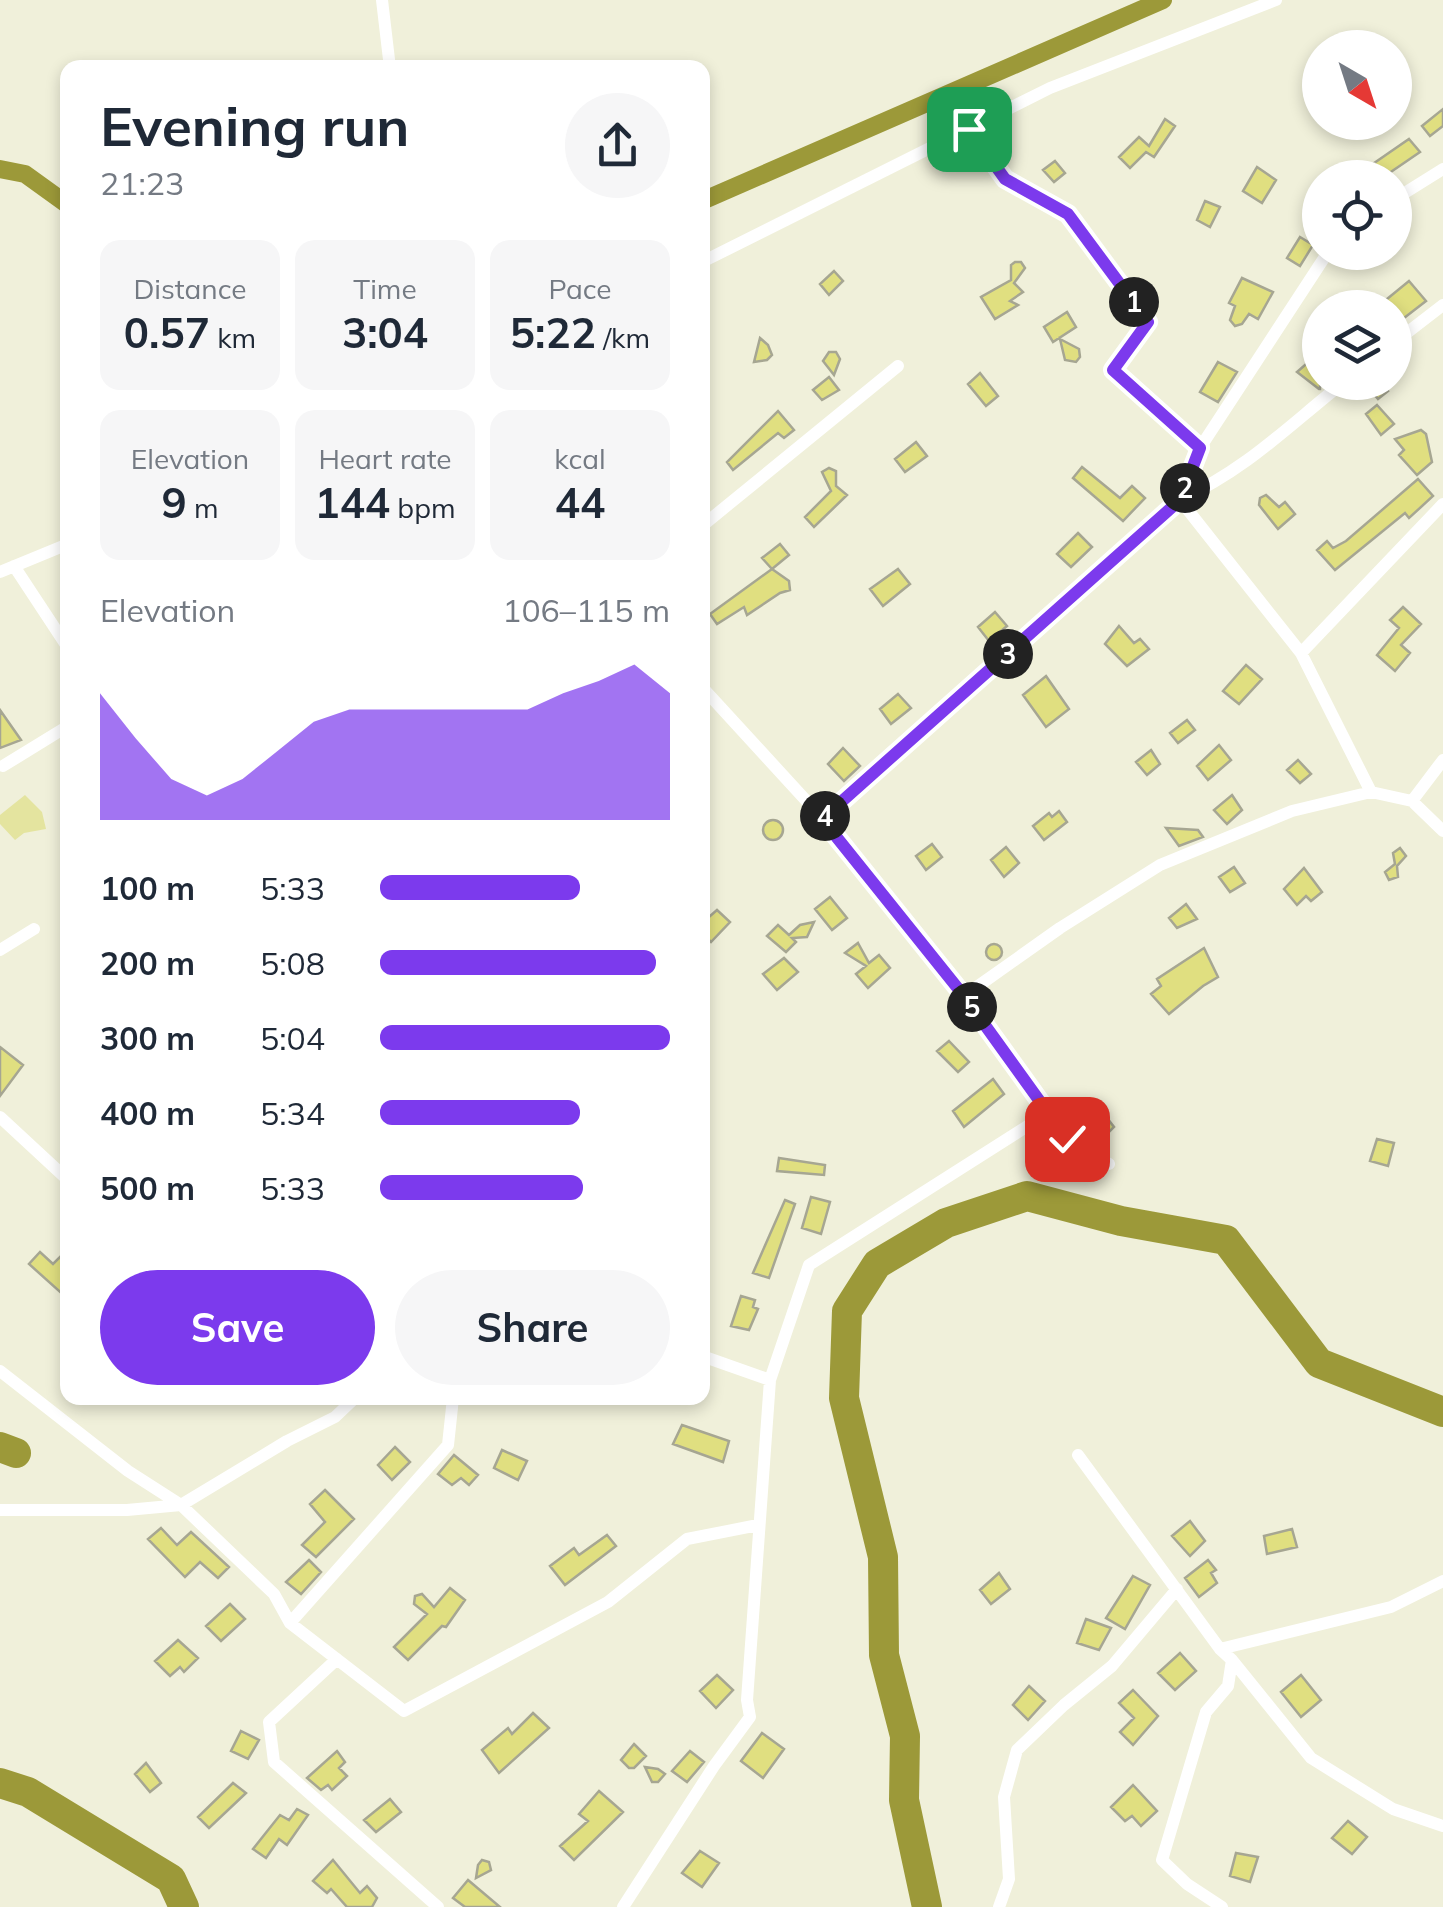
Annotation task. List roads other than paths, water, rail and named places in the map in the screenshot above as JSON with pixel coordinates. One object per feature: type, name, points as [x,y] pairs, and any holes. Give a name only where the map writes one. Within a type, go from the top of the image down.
[{"type":"street","points":[[382,0],[389,60]]},
{"type":"street","points":[[710,258],[1050,88],[1276,0]]},
{"type":"street","points":[[969,129],[1005,179],[1068,214],[1148,322],[1113,370],[1200,448]]},
{"type":"street","points":[[1412,188],[1443,169]]},
{"type":"street","points":[[1180,500],[1200,448],[1316,270]]},
{"type":"street","points":[[1412,329],[1443,304]]},
{"type":"street","points":[[710,519],[898,366]]},
{"type":"street","points":[[822,819],[1180,500],[1212,485],[1262,452],[1323,400]]},
{"type":"street","points":[[1180,500],[1301,653],[1371,792]]},
{"type":"street","points":[[1301,653],[1443,504]]},
{"type":"street","points":[[0,572],[60,547]]},
{"type":"street","points":[[14,566],[60,636]]},
{"type":"street","points":[[710,696],[822,819],[964,996],[1067,1139],[1109,1164]]},
{"type":"street","points":[[4,766],[60,731]]},
{"type":"street","points":[[1412,801],[1443,760]]},
{"type":"street","points":[[964,996],[1060,928],[1160,865],[1292,811],[1371,792],[1412,801],[1443,831]]},
{"type":"street","points":[[0,950],[34,929]]},
{"type":"street","points":[[623,1907],[750,1717],[746,1700],[770,1380],[809,1265],[1048,1113]]},
{"type":"street","points":[[0,1117],[60,1173]]},
{"type":"street","points":[[710,1359],[770,1380]]},
{"type":"street","points":[[0,1371],[128,1472],[181,1506],[274,1594],[290,1624],[404,1711],[608,1602],[687,1538],[758,1525]]},
{"type":"street","points":[[0,1510],[181,1506],[287,1441],[335,1417],[348,1405]]},
{"type":"street","points":[[290,1624],[448,1445],[452,1405]]},
{"type":"street","points":[[1078,1454],[1220,1649],[1311,1758],[1393,1809],[1443,1826]]},
{"type":"street","points":[[1220,1649],[1391,1607],[1443,1581]]},
{"type":"street","points":[[999,1907],[1009,1878],[1004,1797],[1017,1750],[1112,1666],[1176,1589]]},
{"type":"street","points":[[336,1659],[268,1722],[274,1762],[438,1907]]},
{"type":"street","points":[[1222,1907],[1187,1884],[1162,1860],[1206,1712],[1228,1686],[1232,1660]]},
{"type":"waterway","points":[[710,198],[1163,0]]},
{"type":"waterway","points":[[0,169],[25,174],[60,199]]},
{"type":"waterway","points":[[927,1907],[904,1800],[905,1736],[884,1655],[883,1557],[844,1398],[847,1311],[877,1264],[946,1223],[1027,1196],[1121,1221],[1226,1240],[1319,1363],[1443,1412]]},
{"type":"waterway","points":[[0,1447],[16,1453]]},
{"type":"waterway","points":[[0,1783],[28,1792],[171,1879],[184,1907]]}]
